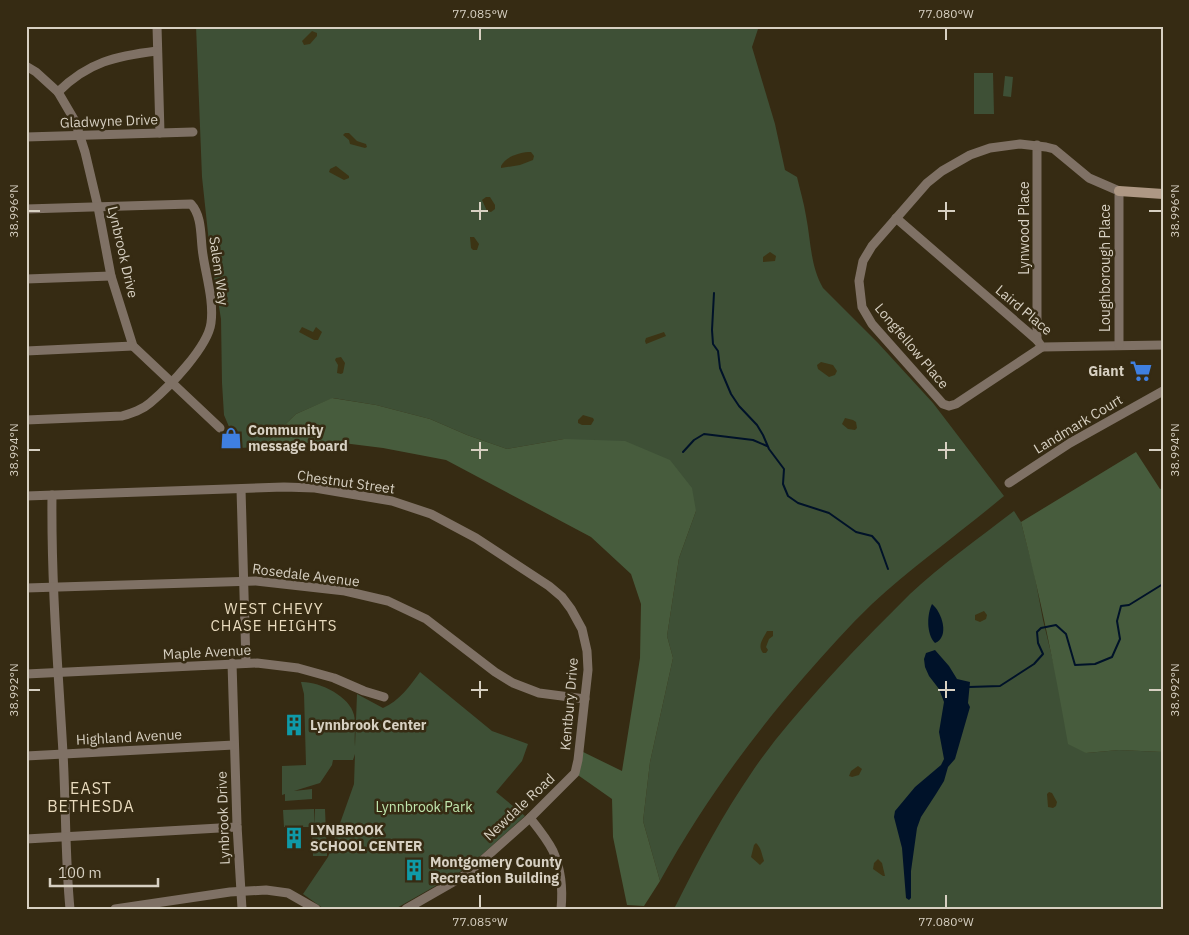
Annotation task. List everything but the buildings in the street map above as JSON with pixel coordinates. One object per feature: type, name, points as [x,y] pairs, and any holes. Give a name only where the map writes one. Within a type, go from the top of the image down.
[{"type":"street","points":[[157,26],[160,132]]},
{"type":"street","points":[[58,92],[71,79],[97,64],[125,55],[157,51]]},
{"type":"street","name":"Lynbrook Drive","points":[[26,66],[36,72],[58,92],[75,121],[86,152],[111,276],[133,346],[220,428]]},
{"type":"street","name":"Gladwyne Drive","points":[[26,137],[193,132]]},
{"type":"street","name":"Longfellow Place","points":[[1037,145],[1004,145],[981,150],[942,171],[927,183],[872,246],[863,261],[859,281],[862,307],[872,324],[943,404],[949,406],[956,404],[1040,343]]},
{"type":"street","points":[[1037,145],[1054,149],[1089,178],[1119,191],[1163,194]]},
{"type":"street","name":"Lynwood Place","points":[[1037,145],[1040,343]]},
{"type":"street","name":"Loughborough Place","points":[[1119,191],[1119,345]]},
{"type":"street","name":"Salem Way","points":[[26,420],[122,416],[137,411],[149,404],[200,350],[212,323],[212,307],[196,210],[191,204],[98,207]]},
{"type":"street","points":[[26,209],[98,207]]},
{"type":"street","name":"Laird Place","points":[[896,218],[1040,343],[1163,345]]},
{"type":"street","points":[[26,279],[111,276]]},
{"type":"street","points":[[26,351],[133,346]]},
{"type":"street","name":"Landmark Court","points":[[1009,483],[1078,438],[1163,391]]},
{"type":"street","name":"Chestnut Street","points":[[26,496],[315,488],[392,501],[431,514],[476,538],[549,586],[562,597],[571,609]]},
{"type":"street","points":[[241,489],[246,663]]},
{"type":"street","points":[[52,495],[53,587],[63,755],[66,867],[70,909]]},
{"type":"street","name":"Rosedale Avenue","points":[[26,588],[256,581],[345,590],[388,601],[426,619],[495,672],[513,683],[539,693],[585,699]]},
{"type":"street","name":"Kentbury Drive","points":[[571,609],[582,629],[587,651],[588,670],[578,760],[574,774]]},
{"type":"street","name":"Maple Avenue","points":[[26,674],[257,663],[298,668],[334,678],[384,697]]},
{"type":"street","name":"Lynbrook Drive","points":[[232,664],[237,827],[242,909]]},
{"type":"street","name":"Highland Avenue","points":[[26,756],[234,745]]},
{"type":"street","name":"Newdale Road","points":[[406,909],[467,874],[530,818],[574,774]]},
{"type":"street","points":[[530,818],[552,850],[560,874],[562,909]]},
{"type":"street","points":[[26,839],[237,827]]},
{"type":"street","points":[[115,909],[156,906],[240,892],[278,890],[288,893],[316,909]]},
{"type":"green space","points":[[196,26],[759,26],[752,47],[775,124],[785,170],[797,177],[805,211],[813,262],[823,288],[878,343],[933,403],[1004,496],[872,604],[821,658],[745,750],[692,827],[660,881],[643,821],[650,762],[673,658],[667,636],[679,558],[696,511],[564,439],[507,449],[430,419],[376,405],[333,398],[296,414],[262,447],[238,448],[224,415],[221,319],[210,252],[202,177]]},
{"type":"green space","points":[[974,73],[993,73],[994,114],[974,114]]},
{"type":"green space","points":[[1005,76],[1013,77],[1011,97],[1003,96]]},
{"type":"green space","points":[[332,398],[376,405],[430,419],[507,449],[564,439],[625,441],[670,460],[692,488],[696,511],[679,558],[667,636],[673,658],[650,762],[643,821],[660,881],[644,906],[627,905],[613,837],[612,799],[575,773],[579,750],[622,771],[640,658],[641,604],[631,574],[591,537],[446,460],[383,448],[343,443],[305,443],[262,447],[296,414]]},
{"type":"green space","points":[[1136,452],[1160,489],[1163,488],[1163,752],[1119,750],[1086,753],[1068,744],[1047,632],[1021,522]]},
{"type":"green space","points":[[1014,511],[1021,522],[1034,572],[1054,665],[1086,753],[1119,750],[1163,752],[1163,909],[676,909],[675,907],[693,872],[732,803],[761,759],[793,719],[840,665],[910,594]]},
{"type":"green space","name":"Lynnbrook Park","points":[[420,672],[492,731],[528,744],[522,761],[496,792],[525,816],[467,868],[395,909],[324,909],[303,894],[328,857],[354,784],[355,754],[353,760],[333,760],[332,765],[320,783],[294,791],[312,789],[312,799],[285,801],[285,794],[282,795],[282,766],[306,765],[304,694],[301,682],[324,687],[340,696],[346,702],[354,715],[355,746],[357,694],[383,708],[399,697]]},
{"type":"green space","points":[[314,809],[315,827],[315,809],[325,809],[327,856],[313,856],[312,829],[314,827],[284,827],[283,810]]},
{"type":"sand","points":[[312,31],[317,33],[317,36],[310,44],[304,45],[302,41]]},
{"type":"sand","points":[[349,133],[357,141],[366,144],[367,147],[350,144],[349,140],[343,135]]},
{"type":"sand","points":[[531,152],[534,156],[533,160],[520,165],[501,168],[503,163],[510,157]]},
{"type":"sand","points":[[336,166],[349,178],[344,180],[329,172],[330,169]]},
{"type":"sand","points":[[490,197],[495,205],[495,209],[491,212],[487,211],[482,200]]},
{"type":"sand","points":[[470,237],[474,237],[479,244],[477,250],[471,248]]},
{"type":"sand","points":[[770,252],[776,256],[775,261],[763,262],[763,257]]},
{"type":"sand","points":[[302,327],[313,332],[316,327],[322,332],[318,340],[314,340],[299,332]]},
{"type":"sand","points":[[664,332],[666,336],[646,344],[646,338]]},
{"type":"sand","points":[[341,357],[345,363],[343,373],[341,374],[337,373],[338,365],[335,360]]},
{"type":"sand","points":[[821,362],[833,365],[837,371],[835,375],[829,377],[818,369],[817,365]]},
{"type":"sand","points":[[583,415],[593,418],[594,420],[591,425],[578,423],[578,420]]},
{"type":"sand","points":[[845,418],[856,422],[857,428],[855,430],[848,429],[842,424]]},
{"type":"sand","points":[[984,611],[987,615],[986,619],[980,622],[975,620],[975,615]]},
{"type":"sand","points":[[767,631],[773,631],[773,636],[769,639],[766,647],[768,650],[766,653],[763,653],[761,650],[762,639]]},
{"type":"sand","points":[[858,766],[862,769],[859,775],[849,776],[851,771]]},
{"type":"sand","points":[[1049,792],[1052,793],[1057,802],[1053,808],[1048,807],[1047,794]]},
{"type":"sand","points":[[756,843],[764,861],[760,865],[751,857]]},
{"type":"sand","points":[[878,859],[882,863],[885,876],[873,869],[874,863]]},
{"type":"water","points":[[932,604],[939,613],[943,624],[942,636],[935,643],[930,635],[928,624]]},
{"type":"water","points":[[935,650],[957,679],[970,682],[968,703],[970,707],[955,759],[948,767],[944,781],[921,817],[917,828],[911,871],[911,898],[909,900],[906,898],[902,848],[894,817],[895,811],[915,787],[941,765],[944,759],[939,732],[944,702],[939,689],[929,676],[924,659],[926,653]]},
{"type":"waterway","points":[[714,293],[713,344],[718,351],[720,368],[731,394],[739,406],[757,425],[769,449],[784,469],[783,484],[788,496],[798,503],[829,513],[856,532],[872,536],[879,544],[888,569]]},
{"type":"waterway","points":[[683,452],[694,440],[704,434],[753,440],[767,446]]},
{"type":"waterway","points":[[969,687],[1000,686],[1034,664],[1043,654],[1038,643],[1037,632],[1041,628],[1056,625],[1066,634],[1075,665],[1095,664],[1112,657],[1120,639],[1117,621],[1121,606],[1129,605],[1163,584]]},
{"type":"place","name":"Giant","points":[[1141,371]]},
{"type":"place","name":"Community message board","points":[[231,438]]},
{"type":"place","name":"Lynnbrook Center","points":[[294,725]]},
{"type":"place","name":"LYNBROOK SCHOOL CENTER","points":[[294,838]]},
{"type":"place","name":"Montgomery County Recreation Building","points":[[414,870]]},
{"type":"district","name":"WEST CHEVY CHASE HEIGHTS","points":[[274,616]]},
{"type":"district","name":"EAST BETHESDA","points":[[91,797]]}]
